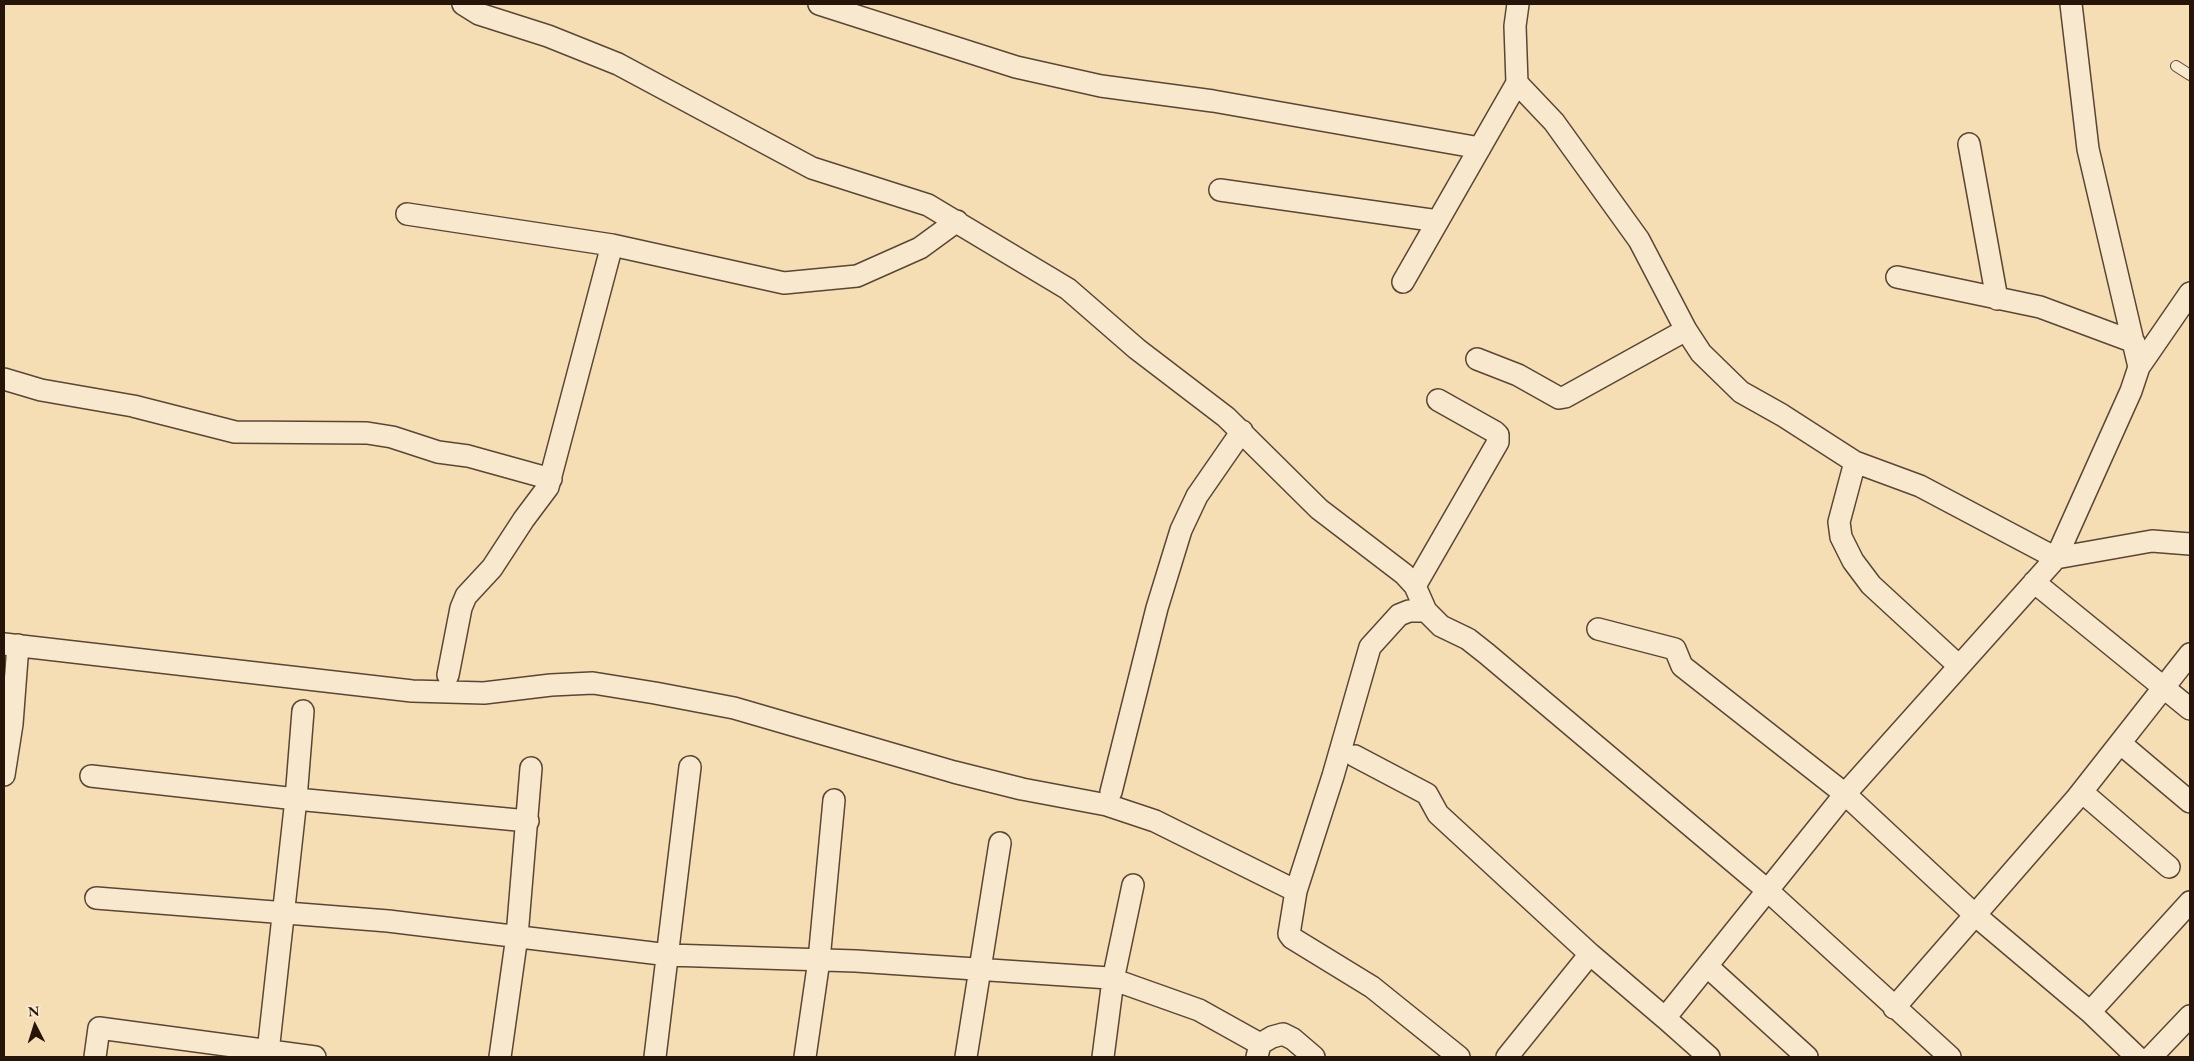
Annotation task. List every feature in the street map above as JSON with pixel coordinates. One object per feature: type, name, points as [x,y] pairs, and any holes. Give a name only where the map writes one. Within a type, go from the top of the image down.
[{"type":"street","points":[[463,4],[479,14],[548,36],[618,64],[812,168],[928,205],[1068,289],[1137,349],[1242,431],[1319,509],[1404,574],[1415,586],[1426,612],[1441,626],[1468,639],[1487,654],[1766,890],[1950,1057]]},
{"type":"street","points":[[819,4],[1016,67],[1092,84],[1214,101],[1480,148]]},
{"type":"street","points":[[1403,282],[1517,83],[1516,26],[1518,4]]},
{"type":"street","points":[[2071,4],[2088,149],[2139,367]]},
{"type":"street","points":[[1517,83],[1554,122],[1639,240],[1686,330],[1701,353],[1741,392],[1782,415],[1855,462],[1920,486],[2056,558],[2152,541],[2190,544]]},
{"type":"street","points":[[1970,144],[1997,299]]},
{"type":"street","points":[[1220,190],[1438,221]]},
{"type":"street","points":[[407,214],[612,245],[754,278],[784,283],[857,276],[920,248],[957,221]]},
{"type":"street","points":[[448,675],[461,608],[466,596],[492,568],[524,519],[548,487],[612,245]]},
{"type":"street","points":[[1897,277],[2040,307],[2134,342]]},
{"type":"street","points":[[1665,1018],[1708,967],[1766,890],[1845,794],[2056,558],[2131,391],[2139,367],[2190,293]]},
{"type":"street","points":[[1477,359],[1518,375],[1558,398],[1565,397],[1686,330]]},
{"type":"street","points":[[4,379],[41,390],[133,406],[235,432],[368,433],[392,437],[438,452],[468,456],[551,479]]},
{"type":"street","points":[[1415,586],[1498,442],[1498,436],[1494,432],[1438,400]]},
{"type":"street","points":[[1111,792],[1157,608],[1181,530],[1197,496],[1242,431]]},
{"type":"street","points":[[1855,462],[1839,522],[1841,537],[1853,561],[1871,585],[1959,666]]},
{"type":"street","points":[[2034,582],[2190,709]]},
{"type":"street","points":[[1426,612],[1409,611],[1399,615],[1370,647],[1333,776],[1296,890],[1289,934],[1292,938],[1372,987],[1459,1057]]},
{"type":"street","points":[[1598,629],[1675,649],[1682,666],[1845,794],[1976,914],[2090,1012],[2137,1057]]},
{"type":"street","points":[[4,775],[12,724],[11,644],[412,691],[484,693],[550,685],[593,683],[724,706],[954,772],[1022,789],[1108,805],[1155,821],[1296,890]]},
{"type":"street","points":[[1894,1008],[2082,792],[2190,654]]},
{"type":"street","points":[[268,1052],[304,711]]},
{"type":"street","points":[[2120,743],[2190,802]]},
{"type":"street","points":[[1355,756],[1427,794],[1438,814],[1590,954],[1709,1057]]},
{"type":"street","points":[[655,1057],[669,954],[690,767]]},
{"type":"street","points":[[500,1057],[517,936],[531,768]]},
{"type":"street","points":[[91,776],[296,799],[528,821]]},
{"type":"street","points":[[2082,792],[2169,866]]},
{"type":"street","points":[[805,1057],[819,960],[834,800]]},
{"type":"street","points":[[966,1057],[978,970],[1000,843]]},
{"type":"street","points":[[1103,1057],[1113,980],[1133,885]]},
{"type":"street","points":[[96,898],[388,921],[669,954],[819,960],[1113,980],[1199,1010],[1258,1051],[1272,1037],[1283,1034],[1294,1039],[1314,1057]]},
{"type":"street","points":[[2090,1012],[2190,902]]},
{"type":"street","points":[[1507,1057],[1590,954]]},
{"type":"street","points":[[1708,967],[1806,1057]]},
{"type":"street","points":[[2151,1057],[2190,1016]]},
{"type":"street","points":[[94,1057],[99,1028],[315,1057]]},
{"type":"lane","points":[[2176,66],[2190,75]]}]
